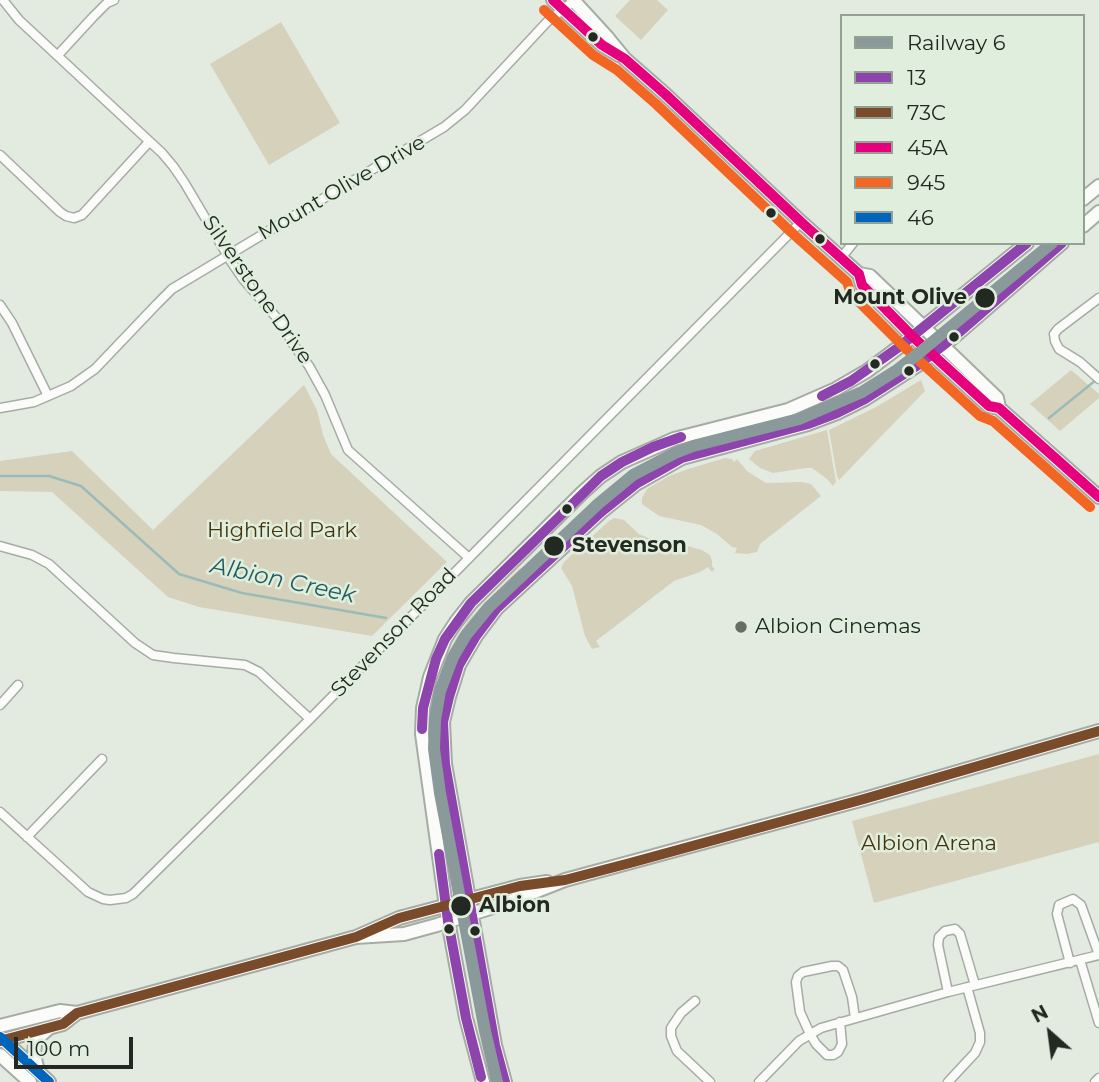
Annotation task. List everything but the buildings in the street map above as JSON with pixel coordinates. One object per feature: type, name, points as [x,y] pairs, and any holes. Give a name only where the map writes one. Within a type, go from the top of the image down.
[{"type":"main road","points":[[567,2],[602,45],[625,59],[665,94],[841,258],[859,274],[870,276],[924,327],[937,350],[989,406],[999,408],[1099,497]]},
{"type":"main road","points":[[1085,197],[1099,186]]},
{"type":"main road","points":[[1085,224],[1099,212]]},
{"type":"main road","points":[[482,1082],[468,1029],[446,904],[422,734],[423,708],[430,677],[450,631],[471,603],[601,476],[622,462],[674,439],[788,410],[852,381],[924,327],[1025,245]]},
{"type":"main road","points":[[505,1082],[495,1045],[447,776],[443,722],[459,665],[475,636],[497,608],[601,512],[636,484],[682,458],[808,424],[881,391],[937,350],[1060,245]]},
{"type":"main road","points":[[859,274],[862,285],[912,336],[937,350]]},
{"type":"main road","points":[[356,937],[404,934],[509,902],[565,880],[864,799],[1099,731]]},
{"type":"main road","points":[[0,1026],[60,1011],[77,1013],[356,937],[399,918],[446,904],[520,886],[565,880]]},
{"type":"main road","points":[[1,1039],[64,1024],[77,1013]]},
{"type":"main road","points":[[39,1079],[34,1055],[35,1043],[51,1027]]},
{"type":"main road","points":[[1,1039],[39,1079]]},
{"type":"main road","points":[[0,1055],[39,1079]]},
{"type":"street","name":"Silverstone Drive","points":[[3,0],[19,20],[162,153],[184,182],[243,279],[282,324],[310,366],[348,450],[468,557]]},
{"type":"street","points":[[58,55],[93,17],[114,0]]},
{"type":"street","name":"Mount Olive Drive","points":[[0,408],[34,402],[71,386],[95,369],[172,289],[444,128],[465,110],[567,2]]},
{"type":"street","points":[[0,155],[60,212],[74,218],[82,215],[149,142]]},
{"type":"street","name":"Stevenson Road","points":[[0,812],[88,892],[103,900],[110,900],[126,898],[140,889],[801,222]]},
{"type":"street","points":[[841,258],[851,245]]},
{"type":"street","points":[[1099,298],[1054,334],[1059,349],[1080,362],[1099,379]]},
{"type":"street","points":[[0,305],[12,323],[48,396]]},
{"type":"street","points":[[0,546],[32,555],[49,564],[135,643],[153,654],[246,665],[259,673],[310,719]]},
{"type":"street","points":[[0,705],[19,684]]},
{"type":"street","points":[[27,837],[102,759]]},
{"type":"street","points":[[759,1082],[799,1041],[840,1022],[971,986],[1070,963],[1099,955],[1081,905],[1073,899],[1059,905],[1056,914],[1070,963]]},
{"type":"street","points":[[948,992],[938,945],[939,937],[945,931],[955,929],[960,934],[981,1042],[975,1053],[948,1082]]},
{"type":"street","points":[[1080,960],[1099,1023]]},
{"type":"street","points":[[840,1022],[842,1044],[838,1052],[827,1055],[816,1044],[800,1012],[796,982],[798,976],[803,972],[838,966],[843,970],[852,996],[855,1018]]},
{"type":"street","points":[[695,1001],[681,1013],[671,1028],[671,1036],[677,1051],[710,1082]]},
{"type":"street","points":[[1095,1082],[1099,1078]]},
{"type":"green space","points":[[630,0],[657,0],[668,10],[641,40],[615,16]]},
{"type":"green space","points":[[281,22],[340,123],[269,165],[210,64]]},
{"type":"green space","points":[[1071,370],[1099,394],[1099,398],[1060,431],[1030,404]]},
{"type":"green space","points":[[921,380],[925,391],[839,480],[829,430],[876,407]]},
{"type":"green space","name":"Highfield Park","points":[[304,385],[317,410],[331,454],[447,562],[372,636],[199,607],[168,597],[52,492],[0,491],[0,461],[72,451],[153,530]]},
{"type":"green space","points":[[827,430],[836,482],[833,486],[812,468],[773,473],[760,468],[749,459],[755,451]]},
{"type":"green space","points":[[725,458],[734,462],[737,459],[747,471],[766,483],[811,484],[821,496],[760,544],[757,552],[747,554],[735,553],[737,548],[701,525],[659,516],[642,504],[647,489],[669,476]]},
{"type":"green space","points":[[614,518],[624,520],[639,534],[657,542],[702,550],[710,555],[715,569],[712,572],[708,567],[674,581],[596,641],[600,647],[592,649],[585,636],[572,586],[561,568],[564,562]]},
{"type":"green space","points":[[520,568],[523,571],[475,619],[445,664],[455,640],[468,621]]},
{"type":"green space","name":"Albion Arena","points":[[1099,754],[1099,842],[874,903],[852,821]]},
{"type":"waterway","name":"Albion Creek","points":[[1049,418],[1096,380]]},
{"type":"waterway","name":"Albion Creek","points":[[0,476],[49,476],[81,486],[179,574],[242,593],[386,618]]},
{"type":"rail line","name":"6","points":[[497,1082],[485,1031],[434,749],[440,691],[453,657],[466,635],[489,607],[598,504],[633,475],[693,446],[799,419],[862,392],[919,353],[1050,245]]},
{"type":"transit line","name":"45A","points":[[553,0],[602,45],[625,59],[665,94],[859,274],[862,285],[912,336],[989,406],[999,408],[1099,497]]},
{"type":"transit line","name":"945","points":[[544,10],[593,55],[617,70],[656,104],[847,282],[851,294],[903,346],[980,416],[993,421],[1090,507]]},
{"type":"transit line","name":"13","points":[[822,396],[851,381],[899,347],[1025,245]]},
{"type":"transit line","name":"13","points":[[505,1082],[495,1045],[445,764],[443,722],[449,697],[459,665],[476,636],[497,608],[601,512],[636,484],[682,458],[808,424],[865,399],[918,365],[955,336],[1060,245]]},
{"type":"transit line","name":"13","points":[[422,729],[423,708],[436,659],[445,639],[471,603],[601,476],[622,462],[681,437]]},
{"type":"transit line","name":"73C","points":[[0,1041],[63,1024],[77,1013],[356,937],[399,918],[520,886],[565,880],[630,863],[1099,731]]},
{"type":"transit line","name":"13","points":[[439,854],[466,1018],[481,1077]]},
{"type":"transit line","name":"46","points":[[0,1037],[49,1082]]},
{"type":"place","name":"Mount Olive","points":[[985,298]]},
{"type":"place","name":"Stevenson","points":[[554,546]]},
{"type":"place","name":"Albion Cinemas","points":[[741,627]]},
{"type":"place","name":"Albion","points":[[461,906]]}]
